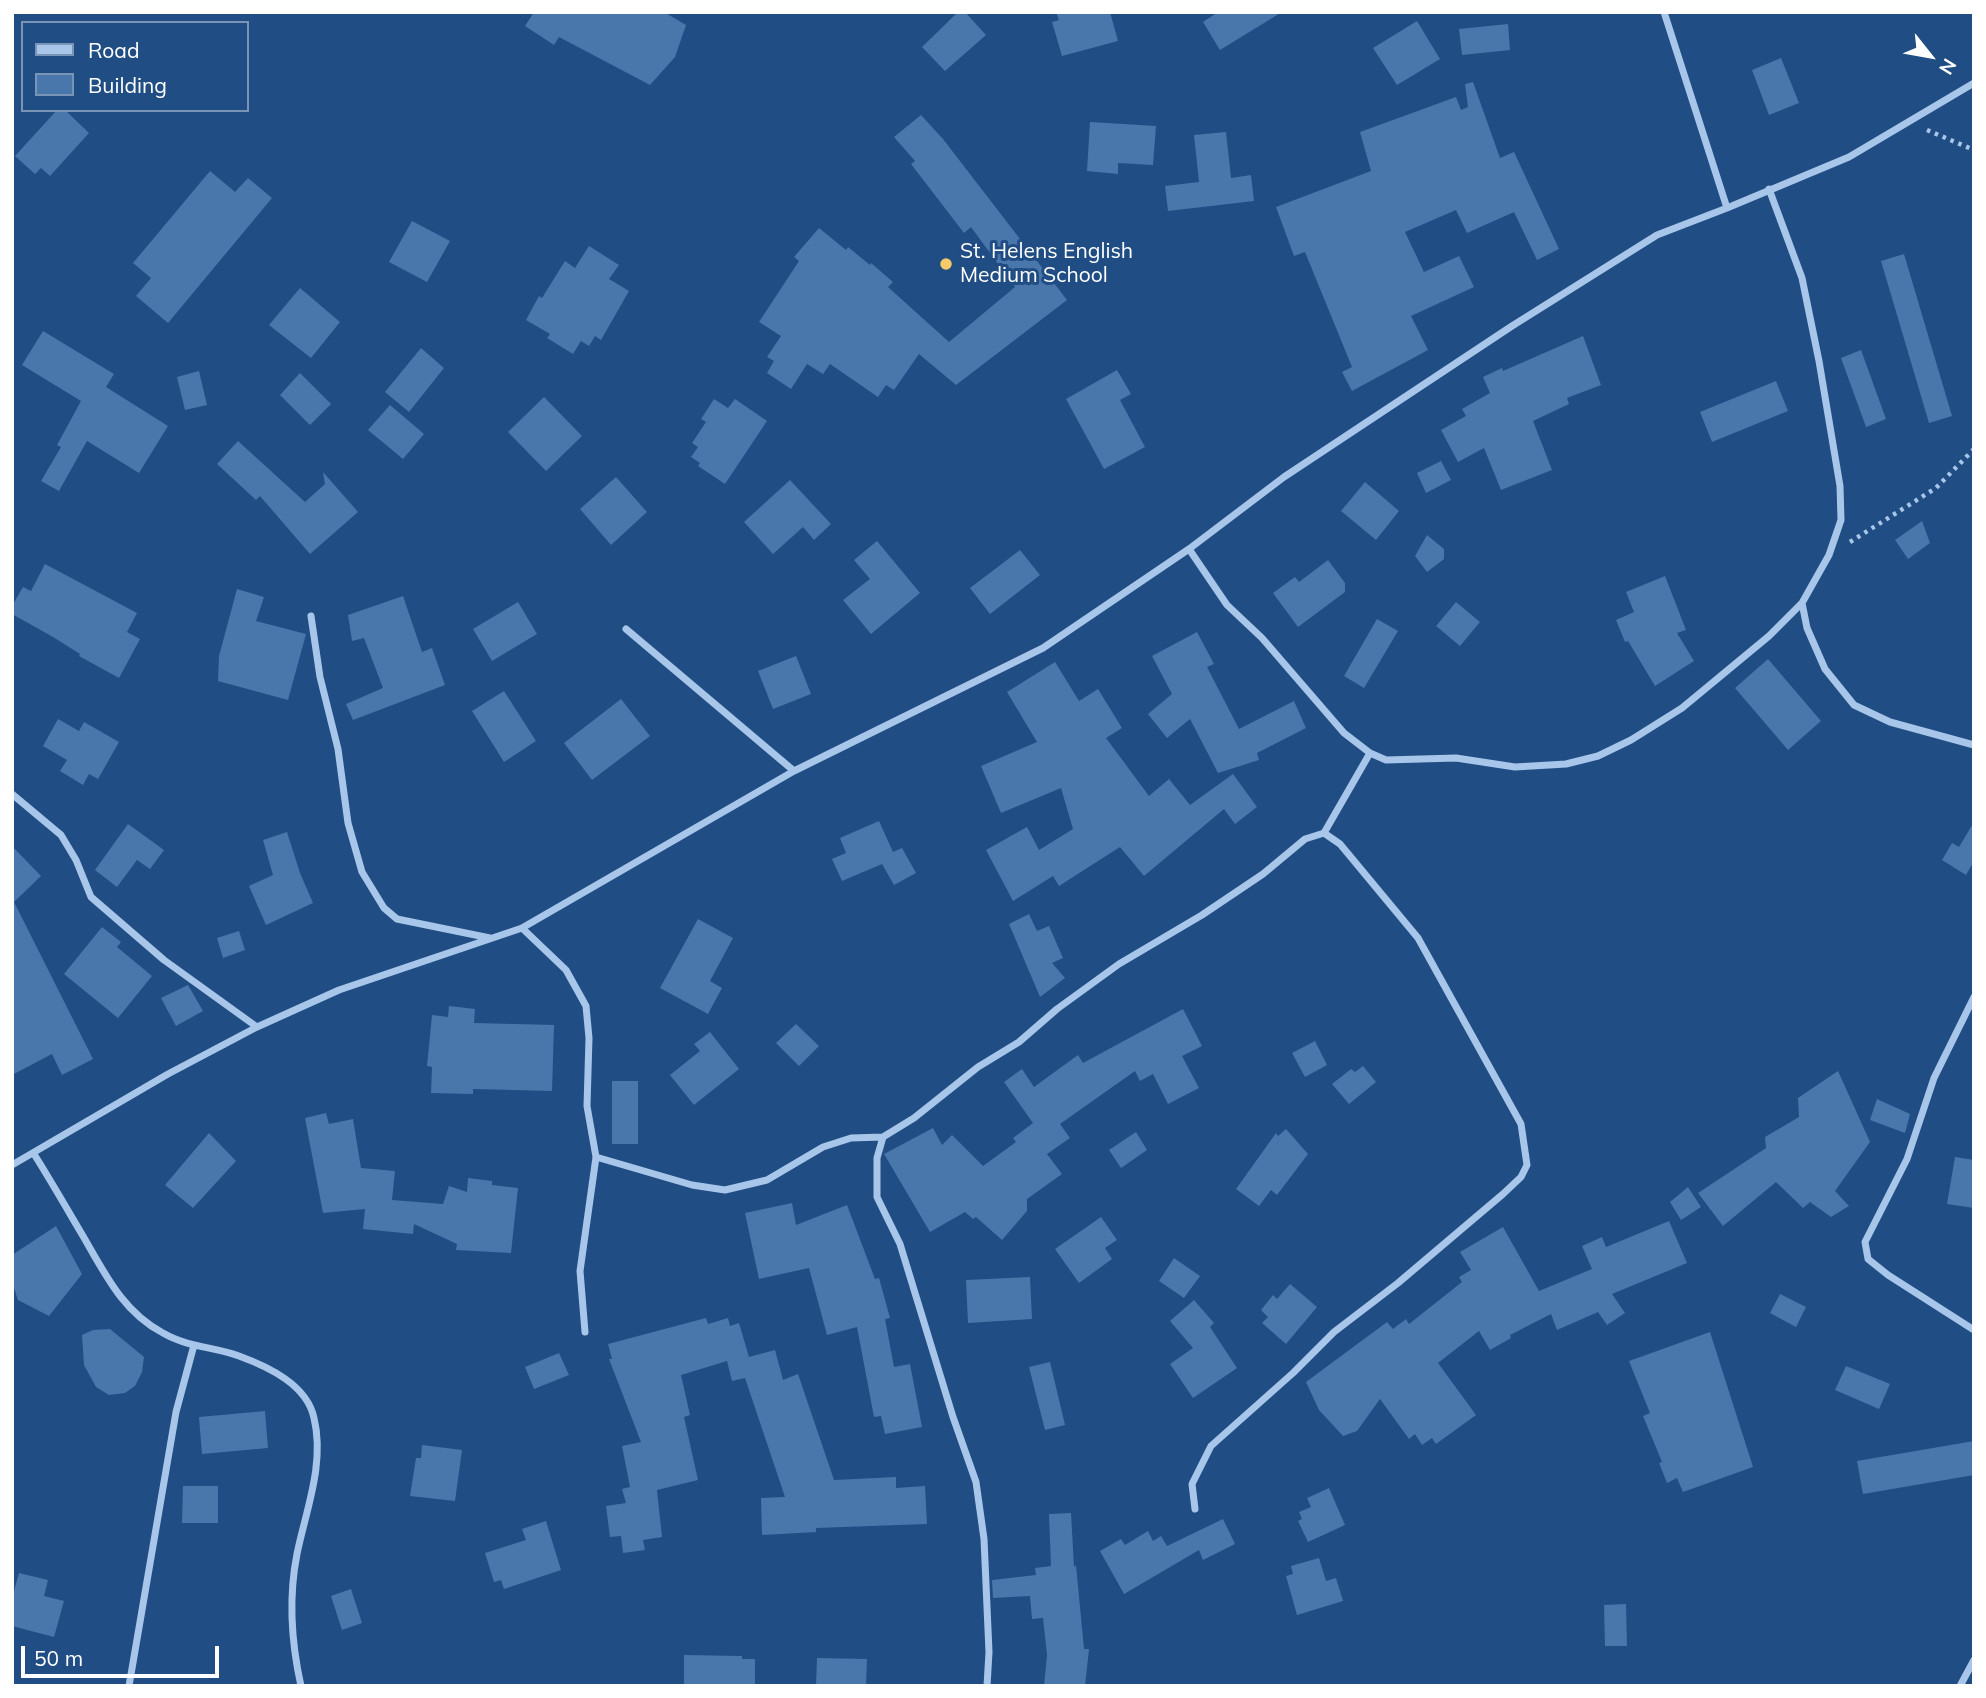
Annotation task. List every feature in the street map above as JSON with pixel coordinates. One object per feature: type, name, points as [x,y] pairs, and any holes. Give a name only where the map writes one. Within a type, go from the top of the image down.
[{"type":"street","points":[[1664,12],[1727,208]]},
{"type":"street","points":[[12,1165],[168,1074],[257,1027],[339,990],[522,928],[794,771],[1043,648],[1189,549],[1284,477],[1512,326],[1657,235],[1849,157],[1974,83]]},
{"type":"street","points":[[1189,549],[1227,605],[1262,638],[1344,733],[1370,753],[1386,760],[1456,758],[1515,767],[1566,764],[1598,756],[1631,740],[1682,708],[1769,636],[1802,603],[1829,555],[1841,520],[1840,486],[1832,433],[1802,278],[1769,189]]},
{"type":"street","points":[[1802,603],[1807,628],[1825,669],[1854,705],[1890,722],[1974,745]]},
{"type":"street","points":[[311,615],[320,677],[338,749],[348,822],[362,872],[384,908],[397,919],[492,938]]},
{"type":"street","points":[[626,629],[794,771]]},
{"type":"street","points":[[596,1157],[692,1185],[725,1191],[767,1180],[823,1147],[851,1138],[883,1137],[914,1118],[978,1067],[1019,1042],[1057,1009],[1119,964],[1263,874],[1306,839],[1324,833],[1370,753]]},
{"type":"street","points":[[14,800],[61,835],[76,860],[91,897],[164,960],[257,1027]]},
{"type":"street","points":[[1195,1509],[1192,1484],[1211,1446],[1293,1373],[1334,1332],[1420,1266],[1503,1194],[1521,1177],[1527,1165],[1521,1124],[1418,938],[1339,844],[1324,833]]},
{"type":"street","points":[[522,928],[566,970],[586,1006],[589,1038],[587,1105],[596,1157],[580,1271],[585,1332]]},
{"type":"street","points":[[1974,997],[1934,1078],[1907,1159],[1865,1242],[1868,1259],[1974,1331]]},
{"type":"street","points":[[883,1137],[877,1157],[877,1197],[900,1244],[953,1417],[976,1482],[984,1539],[989,1652],[987,1686]]},
{"type":"street","points":[[34,1154],[118,1296],[138,1318],[165,1335],[239,1355],[273,1372],[300,1389],[314,1416],[317,1457],[310,1510],[292,1588],[291,1632],[301,1686]]},
{"type":"street","points":[[129,1686],[176,1412],[194,1345]]},
{"type":"street","points":[[1960,1686],[1974,1660]]},
{"type":"path","points":[[1907,122],[1974,150]]},
{"type":"path","points":[[1829,555],[1936,488],[1974,449]]},
{"type":"building","points":[[534,12],[664,12],[686,25],[675,57],[650,85],[559,37],[554,45],[525,26]]},
{"type":"building","points":[[958,12],[965,12],[986,35],[945,71],[922,47]]},
{"type":"building","points":[[1056,12],[1110,12],[1118,41],[1062,56],[1052,22],[1059,20]]},
{"type":"building","points":[[1218,12],[1282,12],[1220,50],[1203,22]]},
{"type":"building","points":[[1417,21],[1440,59],[1397,85],[1373,48]]},
{"type":"building","points":[[1508,24],[1510,50],[1462,55],[1459,29]]},
{"type":"building","points":[[1781,58],[1799,103],[1769,115],[1752,70]]},
{"type":"building","points":[[1473,82],[1500,158],[1514,152],[1559,249],[1537,260],[1514,212],[1467,233],[1456,210],[1405,232],[1424,272],[1459,256],[1474,287],[1411,316],[1428,350],[1352,391],[1342,372],[1352,367],[1305,252],[1294,256],[1276,207],[1371,171],[1360,132],[1456,97],[1461,110],[1468,107],[1465,84]]},
{"type":"building","points":[[55,112],[67,112],[89,133],[50,176],[41,168],[35,174],[15,156]]},
{"type":"building","points":[[921,115],[943,139],[1067,300],[956,385],[919,354],[894,390],[886,385],[878,397],[830,364],[823,374],[807,364],[791,389],[767,373],[774,361],[767,357],[781,336],[759,322],[799,261],[794,257],[819,228],[846,250],[848,247],[870,265],[871,263],[893,282],[888,287],[949,342],[1015,287],[971,227],[964,233],[911,164],[915,161],[894,137]]},
{"type":"building","points":[[1090,122],[1156,126],[1153,165],[1118,163],[1118,174],[1087,171]]},
{"type":"building","points":[[1226,132],[1231,178],[1251,175],[1254,201],[1168,211],[1165,186],[1199,182],[1194,135]]},
{"type":"building","points":[[210,171],[235,192],[248,178],[272,198],[168,323],[136,296],[151,278],[133,263]]},
{"type":"building","points":[[412,221],[450,241],[427,282],[389,262]]},
{"type":"building","points":[[589,246],[619,265],[609,279],[629,291],[601,340],[595,336],[589,346],[581,341],[573,354],[547,338],[550,334],[526,320],[539,296],[542,298],[565,261],[575,268]]},
{"type":"building","points":[[1904,254],[1952,416],[1929,423],[1881,261]]},
{"type":"building","points":[[300,288],[340,322],[311,358],[269,325]]},
{"type":"building","points":[[43,331],[114,374],[106,387],[168,426],[139,473],[87,441],[59,491],[41,481],[61,447],[57,445],[81,401],[22,365]]},
{"type":"building","points":[[1583,336],[1601,385],[1567,398],[1569,404],[1533,421],[1552,470],[1501,490],[1484,448],[1458,462],[1441,430],[1466,416],[1462,409],[1490,393],[1483,377]]},
{"type":"building","points":[[421,348],[444,368],[409,412],[385,392]]},
{"type":"building","points":[[1861,350],[1886,419],[1866,427],[1841,358]]},
{"type":"building","points":[[1117,370],[1131,394],[1120,400],[1145,447],[1104,469],[1066,399]]},
{"type":"building","points":[[199,371],[207,405],[185,410],[177,377]]},
{"type":"building","points":[[300,373],[331,404],[310,425],[280,395]]},
{"type":"building","points":[[1776,381],[1788,411],[1712,442],[1700,412]]},
{"type":"building","points":[[544,397],[582,436],[546,471],[508,432]]},
{"type":"building","points":[[714,399],[728,408],[735,399],[767,421],[725,484],[698,466],[700,463],[691,457],[698,447],[692,443],[706,422],[701,419]]},
{"type":"building","points":[[390,405],[424,434],[403,459],[368,430]]},
{"type":"building","points":[[238,441],[305,502],[325,484],[323,472],[358,512],[310,554],[260,496],[256,500],[217,464]]},
{"type":"building","points":[[1441,461],[1451,480],[1426,493],[1417,473]]},
{"type":"building","points":[[616,477],[647,512],[611,545],[580,509]]},
{"type":"building","points":[[790,480],[831,524],[814,540],[803,527],[773,554],[744,522]]},
{"type":"building","points":[[1365,482],[1399,511],[1376,540],[1341,511]]},
{"type":"building","points":[[1922,521],[1930,543],[1908,559],[1895,540]]},
{"type":"building","points":[[1427,535],[1444,549],[1444,559],[1427,572],[1415,556]]},
{"type":"building","points":[[877,541],[920,593],[871,634],[843,600],[870,579],[854,560]]},
{"type":"building","points":[[1020,550],[1040,575],[990,614],[970,588]]},
{"type":"building","points":[[1328,560],[1345,583],[1345,592],[1298,627],[1273,593],[1295,577],[1299,582]]},
{"type":"building","points":[[45,564],[137,613],[127,632],[140,639],[119,678],[12,614],[12,606],[23,587],[31,591]]},
{"type":"building","points":[[1665,576],[1686,630],[1677,633],[1694,661],[1655,686],[1628,641],[1625,642],[1616,620],[1634,612],[1626,592]]},
{"type":"building","points":[[237,589],[264,597],[256,621],[306,634],[288,700],[218,681],[219,656]]},
{"type":"building","points":[[403,596],[422,652],[432,648],[445,685],[353,720],[346,704],[383,688],[364,638],[352,641],[348,615]]},
{"type":"building","points":[[518,602],[537,634],[492,661],[473,629]]},
{"type":"building","points":[[1456,602],[1480,622],[1460,646],[1436,626]]},
{"type":"building","points":[[1377,619],[1398,631],[1364,688],[1344,676]]},
{"type":"building","points":[[1197,632],[1214,664],[1207,667],[1239,729],[1294,701],[1306,728],[1257,753],[1259,760],[1218,773],[1190,719],[1167,738],[1148,714],[1172,694],[1152,656]]},
{"type":"building","points":[[796,656],[811,694],[773,709],[758,671]]},
{"type":"building","points":[[1768,659],[1821,721],[1788,750],[1735,688]]},
{"type":"building","points":[[1055,662],[1079,701],[1098,689],[1122,728],[1106,738],[1149,796],[1169,779],[1190,805],[1233,774],[1257,807],[1235,824],[1224,809],[1144,876],[1120,847],[1059,886],[1053,876],[1013,901],[986,850],[1027,827],[1039,850],[1073,829],[1061,788],[1001,813],[981,766],[1037,742],[1007,692]]},
{"type":"building","points":[[504,691],[536,741],[504,762],[472,711]]},
{"type":"building","points":[[621,699],[650,736],[592,780],[564,743]]},
{"type":"building","points":[[58,719],[79,731],[84,722],[119,742],[98,779],[89,774],[83,785],[60,771],[67,760],[43,746]]},
{"type":"building","points":[[879,821],[893,852],[902,848],[916,873],[894,885],[882,864],[842,881],[832,859],[846,853],[840,838]]},
{"type":"building","points":[[1974,822],[1974,861],[1966,875],[1942,860],[1952,843],[1959,847]]},
{"type":"building","points":[[128,824],[164,850],[150,869],[137,860],[117,887],[95,870]]},
{"type":"building","points":[[287,832],[313,903],[266,925],[249,886],[273,875],[263,840]]},
{"type":"building","points":[[12,846],[41,876],[14,902],[93,1059],[62,1075],[52,1054],[12,1075]]},
{"type":"building","points":[[1029,914],[1037,931],[1049,926],[1063,958],[1052,963],[1065,978],[1040,997],[1009,924]]},
{"type":"building","points":[[698,919],[733,938],[710,981],[722,988],[708,1014],[660,988]]},
{"type":"building","points":[[102,927],[121,942],[117,947],[152,976],[118,1018],[64,974]]},
{"type":"building","points":[[239,931],[245,950],[223,958],[217,938]]},
{"type":"building","points":[[188,985],[203,1011],[176,1026],[161,998]]},
{"type":"building","points":[[449,1006],[475,1009],[474,1023],[554,1025],[552,1091],[473,1089],[473,1094],[431,1093],[432,1067],[427,1066],[432,1015],[448,1017]]},
{"type":"building","points":[[1183,1009],[1202,1046],[1182,1056],[1199,1088],[1168,1104],[1153,1074],[1140,1081],[1135,1071],[1060,1124],[1070,1138],[1047,1154],[1062,1174],[1027,1199],[1027,1211],[1002,1240],[976,1217],[973,1219],[965,1212],[930,1232],[884,1154],[933,1128],[942,1145],[952,1135],[983,1166],[1016,1142],[1013,1138],[1033,1123],[1004,1082],[1022,1069],[1034,1087],[1078,1055],[1083,1063]]},
{"type":"building","points":[[796,1024],[819,1046],[799,1066],[776,1043]]},
{"type":"building","points":[[710,1032],[739,1069],[694,1105],[670,1075],[700,1051],[694,1044]]},
{"type":"building","points":[[1315,1041],[1327,1065],[1305,1077],[1292,1053]]},
{"type":"building","points":[[1363,1066],[1376,1082],[1349,1104],[1332,1084],[1351,1069],[1355,1072]]},
{"type":"building","points":[[1838,1071],[1870,1142],[1835,1191],[1849,1206],[1831,1217],[1810,1202],[1803,1208],[1776,1182],[1723,1226],[1698,1193],[1766,1148],[1765,1137],[1799,1117],[1798,1098]]},
{"type":"building","points":[[612,1081],[638,1081],[638,1144],[612,1144]]},
{"type":"building","points":[[1877,1099],[1910,1114],[1905,1133],[1870,1120]]},
{"type":"building","points":[[326,1113],[329,1124],[353,1119],[361,1168],[395,1171],[392,1200],[443,1204],[449,1186],[467,1192],[468,1178],[492,1181],[492,1185],[518,1188],[511,1253],[456,1250],[457,1244],[414,1224],[413,1234],[363,1229],[365,1209],[323,1213],[305,1118]]},
{"type":"building","points":[[1286,1129],[1308,1154],[1277,1195],[1271,1190],[1259,1206],[1236,1189],[1276,1133],[1278,1136]]},
{"type":"building","points":[[1136,1132],[1147,1150],[1121,1168],[1109,1150]]},
{"type":"building","points":[[209,1133],[236,1161],[193,1208],[165,1185]]},
{"type":"building","points":[[1955,1157],[1974,1160],[1974,1208],[1947,1204]]},
{"type":"building","points":[[1688,1187],[1701,1207],[1681,1220],[1670,1202]]},
{"type":"building","points":[[792,1203],[796,1225],[847,1205],[875,1279],[879,1278],[890,1318],[885,1319],[894,1367],[910,1364],[922,1427],[885,1434],[881,1416],[874,1417],[857,1327],[827,1335],[809,1268],[759,1279],[745,1213]]},
{"type":"building","points":[[1101,1217],[1117,1240],[1105,1248],[1112,1259],[1079,1283],[1055,1249]]},
{"type":"building","points":[[1669,1221],[1687,1263],[1612,1294],[1625,1313],[1607,1325],[1598,1312],[1557,1330],[1551,1314],[1510,1335],[1511,1338],[1490,1350],[1479,1331],[1438,1363],[1476,1415],[1436,1444],[1432,1438],[1422,1445],[1415,1434],[1409,1439],[1380,1399],[1357,1431],[1343,1436],[1319,1410],[1306,1382],[1387,1322],[1393,1329],[1406,1319],[1409,1324],[1462,1282],[1459,1277],[1471,1270],[1460,1252],[1503,1227],[1539,1291],[1592,1269],[1582,1246],[1602,1237],[1606,1247]]},
{"type":"building","points":[[56,1226],[82,1274],[49,1316],[18,1300],[12,1282],[12,1255]]},
{"type":"building","points":[[1174,1258],[1200,1276],[1184,1298],[1159,1281]]},
{"type":"building","points":[[1030,1277],[1032,1319],[968,1323],[966,1280]]},
{"type":"building","points":[[1290,1284],[1317,1307],[1286,1344],[1262,1323],[1268,1317],[1261,1310],[1273,1295],[1277,1299]]},
{"type":"building","points":[[1780,1294],[1806,1307],[1796,1327],[1770,1313]]},
{"type":"building","points":[[1194,1300],[1214,1323],[1210,1327],[1237,1368],[1193,1398],[1170,1364],[1193,1348],[1170,1321]]},
{"type":"building","points":[[706,1318],[708,1324],[728,1318],[730,1326],[739,1323],[749,1357],[775,1350],[783,1380],[798,1374],[834,1480],[896,1477],[896,1488],[925,1486],[927,1524],[816,1528],[816,1532],[762,1535],[761,1498],[785,1497],[745,1378],[732,1381],[727,1361],[681,1375],[690,1415],[684,1417],[698,1480],[657,1490],[662,1537],[643,1540],[645,1550],[623,1553],[621,1536],[610,1537],[606,1506],[626,1503],[622,1489],[630,1487],[622,1446],[641,1442],[609,1359],[612,1359],[608,1344]]},
{"type":"building","points":[[110,1329],[144,1357],[142,1372],[135,1386],[125,1393],[109,1395],[96,1387],[84,1365],[82,1335],[93,1330]]},
{"type":"building","points":[[1710,1332],[1753,1467],[1683,1492],[1677,1478],[1667,1483],[1659,1463],[1662,1462],[1643,1416],[1650,1413],[1629,1361]]},
{"type":"building","points":[[559,1353],[569,1375],[534,1389],[525,1367]]},
{"type":"building","points":[[1050,1362],[1065,1425],[1045,1430],[1029,1367]]},
{"type":"building","points":[[1846,1366],[1890,1384],[1879,1409],[1835,1390]]},
{"type":"building","points":[[265,1411],[268,1448],[202,1454],[199,1417]]},
{"type":"building","points":[[1974,1441],[1974,1475],[1863,1494],[1857,1461]]},
{"type":"building","points":[[422,1445],[462,1450],[455,1501],[410,1496],[416,1458],[421,1458]]},
{"type":"building","points":[[183,1486],[218,1486],[218,1523],[182,1523]]},
{"type":"building","points":[[1329,1488],[1345,1525],[1308,1542],[1298,1521],[1302,1519],[1299,1512],[1311,1507],[1307,1498]]},
{"type":"building","points":[[1071,1513],[1074,1567],[1076,1565],[1084,1649],[1089,1649],[1085,1686],[1044,1686],[1047,1655],[1043,1618],[1032,1619],[1030,1596],[993,1598],[992,1580],[1036,1575],[1035,1568],[1051,1566],[1049,1514]]},
{"type":"building","points":[[1223,1519],[1235,1544],[1203,1560],[1199,1550],[1124,1594],[1100,1551],[1121,1539],[1125,1545],[1148,1531],[1153,1541],[1161,1536],[1167,1546]]},
{"type":"building","points":[[546,1521],[561,1570],[504,1589],[501,1580],[494,1582],[485,1553],[526,1540],[522,1529]]},
{"type":"building","points":[[1319,1558],[1326,1581],[1336,1578],[1343,1601],[1297,1615],[1286,1576],[1293,1574],[1291,1566]]},
{"type":"building","points":[[19,1573],[48,1580],[44,1596],[64,1601],[54,1637],[12,1626],[12,1598]]},
{"type":"building","points":[[351,1589],[362,1623],[342,1630],[331,1596]]},
{"type":"building","points":[[1626,1604],[1627,1646],[1605,1646],[1604,1605]]},
{"type":"building","points":[[684,1655],[742,1656],[742,1659],[755,1659],[755,1686],[684,1686]]},
{"type":"building","points":[[817,1658],[867,1659],[866,1686],[816,1686]]},
{"type":"place","name":"St. Helens English Medium School","points":[[946,264]]}]
